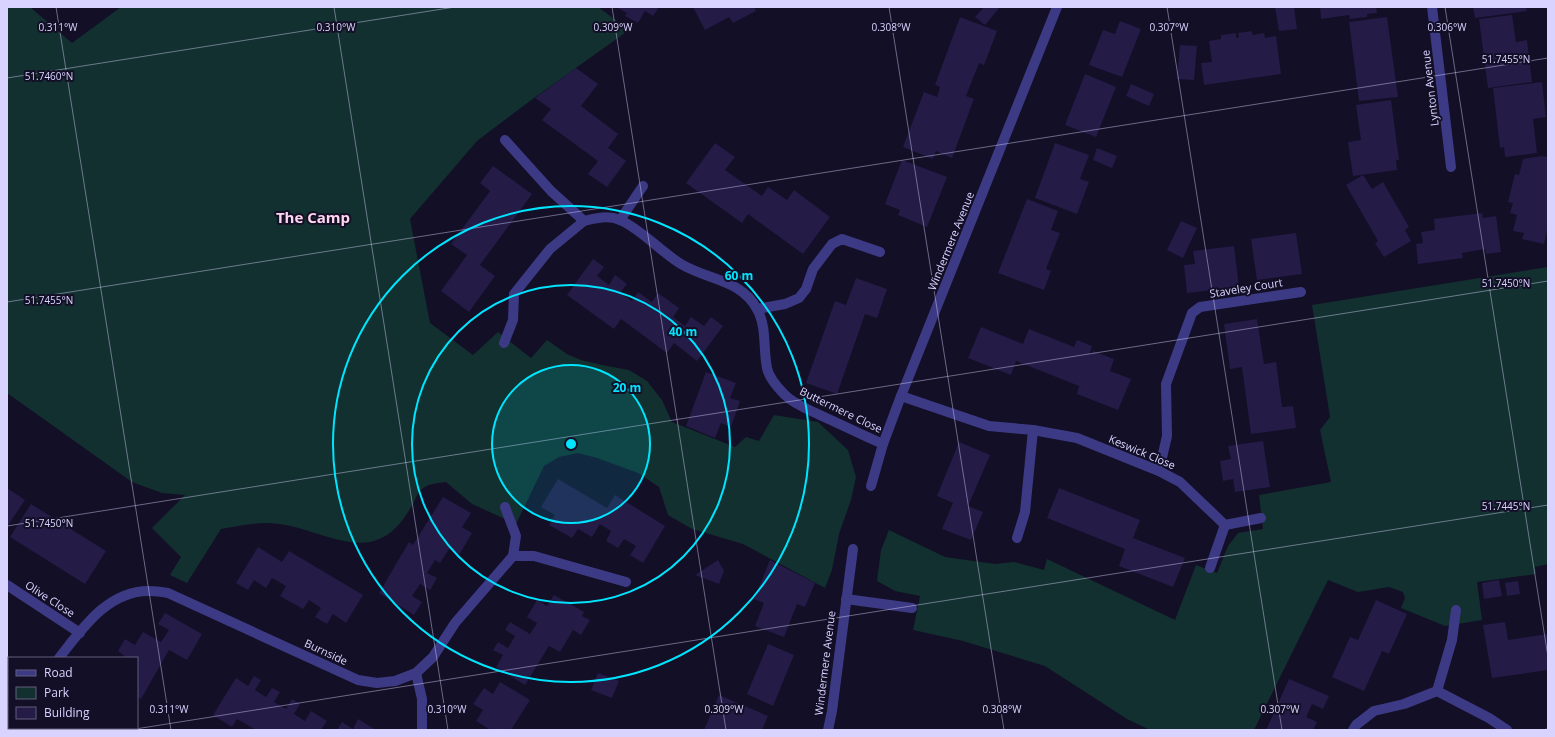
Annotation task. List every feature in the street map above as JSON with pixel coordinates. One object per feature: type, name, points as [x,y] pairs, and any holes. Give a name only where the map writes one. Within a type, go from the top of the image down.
[{"type":"street","name":"Windermere Avenue","points":[[871,486],[882,444],[1057,7]]},
{"type":"street","name":"Lynton Avenue","points":[[1432,7],[1451,166]]},
{"type":"street","points":[[505,140],[551,191],[584,221]]},
{"type":"street","points":[[620,220],[643,186]]},
{"type":"street","name":"Buttermere Close","points":[[504,344],[513,320],[514,294],[550,249],[584,221],[603,217],[620,220],[639,232],[680,264],[698,273],[727,282],[747,294],[757,309],[763,325],[767,369],[774,382],[786,396],[802,406],[882,444]]},
{"type":"street","points":[[757,309],[785,304],[799,298],[806,289],[813,269],[832,244],[842,239],[880,252]]},
{"type":"street","name":"Staveley Court","points":[[1159,471],[1167,436],[1166,384],[1192,313],[1200,308],[1301,292]]},
{"type":"street","name":"Keswick Close","points":[[901,396],[989,426],[1033,430],[1077,438],[1159,471],[1180,482],[1225,525]]},
{"type":"street","points":[[1017,538],[1025,512],[1033,430]]},
{"type":"street","points":[[505,507],[516,536],[513,556],[534,556],[626,582]]},
{"type":"street","points":[[1210,568],[1225,525],[1261,518]]},
{"type":"street","name":"Windermere Avenue","points":[[828,730],[832,711],[852,549]]},
{"type":"street","name":"Burnside","points":[[60,657],[99,612],[116,599],[132,593],[150,591],[168,593],[358,680],[377,683],[395,681],[416,673],[433,657],[455,623],[513,556]]},
{"type":"street","name":"Olive Close","points":[[7,585],[80,633]]},
{"type":"street","name":"Windermere Avenue","points":[[846,598],[912,608]]},
{"type":"street","points":[[1437,692],[1452,640],[1456,610]]},
{"type":"street","points":[[416,673],[422,699],[422,730]]},
{"type":"street","points":[[1354,730],[1356,725],[1374,711],[1404,704],[1437,692],[1489,718],[1506,730]]},
{"type":"green space","points":[[7,7],[30,7],[72,43],[121,7],[598,7],[629,30],[477,141],[410,219],[430,323],[473,355],[498,332],[531,358],[547,340],[567,354],[581,360],[629,370],[647,381],[662,400],[672,422],[735,447],[746,437],[759,441],[774,415],[818,422],[848,450],[856,477],[851,500],[839,534],[832,570],[825,588],[743,544],[692,529],[668,515],[659,487],[638,473],[597,458],[578,453],[559,457],[544,466],[516,524],[472,504],[446,482],[439,483],[428,485],[422,489],[397,527],[387,535],[374,541],[363,543],[339,540],[290,526],[272,523],[242,525],[221,529],[187,583],[170,575],[181,557],[152,528],[185,495],[162,493],[132,482],[7,393]]},
{"type":"green space","points":[[1548,267],[1548,564],[1535,567],[1536,574],[1477,582],[1482,620],[1445,626],[1401,608],[1405,598],[1403,592],[1389,587],[1358,592],[1328,580],[1254,730],[1150,730],[1127,719],[1045,666],[963,641],[913,630],[920,596],[895,591],[877,581],[881,550],[889,530],[945,557],[995,564],[1014,562],[1044,570],[1047,559],[1175,620],[1196,565],[1217,573],[1228,546],[1238,533],[1263,529],[1259,495],[1331,482],[1320,430],[1330,417],[1312,305]]},
{"type":"building","points":[[616,7],[659,7],[653,16],[645,11],[638,23],[625,16],[627,13]]},
{"type":"building","points":[[693,7],[754,7],[756,11],[733,23],[729,17],[705,30]]},
{"type":"building","points":[[984,7],[1000,7],[985,25],[975,17]]},
{"type":"building","points":[[1275,7],[1294,7],[1297,29],[1279,31]]},
{"type":"building","points":[[1320,7],[1376,7],[1377,13],[1367,14],[1367,17],[1350,19],[1349,15],[1321,19]]},
{"type":"building","points":[[1473,7],[1526,7],[1527,11],[1475,18]]},
{"type":"building","points":[[1512,15],[1516,42],[1527,40],[1532,82],[1488,88],[1479,19]]},
{"type":"building","points":[[960,17],[997,31],[984,65],[979,63],[966,96],[974,99],[952,158],[936,151],[933,159],[903,147],[924,92],[937,97],[940,87],[935,85]]},
{"type":"building","points":[[1387,17],[1398,97],[1359,101],[1349,22]]},
{"type":"building","points":[[1120,21],[1141,29],[1122,77],[1089,65],[1103,30],[1115,34]]},
{"type":"building","points":[[1252,31],[1252,35],[1264,33],[1265,38],[1276,36],[1281,74],[1204,85],[1201,63],[1212,62],[1209,41],[1221,39],[1221,35],[1236,33],[1236,38],[1239,37],[1238,33]]},
{"type":"building","points":[[1180,45],[1197,46],[1194,80],[1177,79]]},
{"type":"building","points":[[576,68],[598,84],[581,106],[618,134],[608,148],[626,161],[607,187],[588,174],[598,161],[542,120],[551,109],[535,98]]},
{"type":"building","points":[[1085,74],[1116,87],[1096,137],[1065,125]]},
{"type":"building","points":[[1542,82],[1546,117],[1533,119],[1537,153],[1505,157],[1504,147],[1500,148],[1493,88]]},
{"type":"building","points":[[1131,84],[1154,94],[1149,106],[1126,96]]},
{"type":"building","points":[[1391,100],[1399,160],[1396,160],[1397,170],[1353,176],[1348,142],[1361,140],[1356,105]]},
{"type":"building","points":[[715,143],[735,157],[725,170],[762,196],[768,187],[787,200],[794,190],[830,217],[803,254],[748,214],[742,223],[686,183]]},
{"type":"building","points":[[1055,143],[1089,155],[1080,179],[1089,182],[1077,214],[1035,198]]},
{"type":"building","points":[[1097,148],[1117,156],[1112,168],[1093,160]]},
{"type":"building","points":[[1542,156],[1548,157],[1548,227],[1544,244],[1522,239],[1524,233],[1513,231],[1517,215],[1510,213],[1513,203],[1508,202],[1515,174],[1519,175],[1523,159]]},
{"type":"building","points":[[902,160],[947,177],[927,227],[898,215],[900,210],[885,204]]},
{"type":"building","points":[[493,166],[532,194],[480,265],[495,276],[469,312],[441,291],[467,255],[451,244],[490,191],[480,183]]},
{"type":"building","points":[[1363,175],[1372,189],[1383,182],[1409,227],[1405,230],[1411,241],[1384,257],[1375,243],[1378,241],[1346,185]]},
{"type":"building","points":[[1027,199],[1058,211],[1051,230],[1060,233],[1046,269],[1051,271],[1044,290],[998,273]]},
{"type":"building","points":[[1482,213],[1483,218],[1496,216],[1501,252],[1486,254],[1485,249],[1462,253],[1463,258],[1418,264],[1416,244],[1423,243],[1421,232],[1435,230],[1434,219]]},
{"type":"building","points":[[1181,221],[1197,228],[1183,258],[1167,250]]},
{"type":"building","points":[[1296,233],[1302,274],[1257,280],[1251,239]]},
{"type":"building","points":[[1234,246],[1239,287],[1187,293],[1184,265],[1195,264],[1193,251]]},
{"type":"building","points":[[593,259],[604,267],[597,276],[609,285],[615,275],[627,284],[620,293],[632,301],[638,292],[652,302],[658,293],[679,308],[673,317],[685,326],[691,317],[704,326],[711,317],[723,326],[697,361],[674,343],[667,353],[621,319],[614,329],[567,295]]},
{"type":"building","points":[[856,278],[887,289],[877,318],[865,314],[837,394],[806,383],[835,301],[846,305]]},
{"type":"building","points":[[1257,319],[1264,364],[1276,362],[1282,407],[1293,406],[1296,428],[1251,434],[1242,367],[1230,369],[1224,324]]},
{"type":"building","points":[[981,327],[1023,344],[1029,329],[1074,347],[1077,340],[1092,346],[1090,353],[1092,354],[1093,351],[1114,359],[1110,371],[1131,379],[1118,410],[1077,394],[1079,386],[1016,361],[1011,375],[968,358]]},
{"type":"building","points":[[706,372],[736,383],[730,398],[740,401],[731,427],[721,423],[715,438],[686,426]]},
{"type":"building","points":[[1263,441],[1270,487],[1235,492],[1233,479],[1223,481],[1220,461],[1231,459],[1228,446]]},
{"type":"building","points":[[959,442],[990,455],[968,506],[983,512],[971,540],[942,529],[953,503],[937,496]]},
{"type":"building","points":[[558,479],[607,508],[615,495],[665,526],[643,563],[630,555],[636,546],[624,539],[618,548],[606,541],[611,531],[600,524],[592,537],[578,529],[572,538],[549,525],[555,515],[541,507]]},
{"type":"building","points":[[7,488],[25,500],[7,527]]},
{"type":"building","points":[[1059,488],[1140,520],[1133,538],[1185,558],[1173,587],[1119,566],[1125,549],[1047,518]]},
{"type":"building","points":[[443,497],[471,513],[462,527],[472,533],[459,555],[449,549],[440,563],[435,560],[427,573],[437,578],[430,590],[420,584],[412,596],[422,602],[414,615],[379,593],[409,542],[413,545]]},
{"type":"building","points":[[31,504],[106,551],[85,584],[10,537]]},
{"type":"building","points":[[258,547],[282,562],[289,551],[363,595],[346,623],[333,614],[327,624],[315,617],[321,608],[309,600],[303,609],[280,596],[286,586],[272,578],[266,588],[254,580],[248,590],[236,583]]},
{"type":"building","points":[[718,560],[724,571],[719,584],[695,575]]},
{"type":"building","points":[[770,560],[815,583],[805,607],[797,604],[784,637],[755,626],[764,603],[754,599]]},
{"type":"building","points":[[1499,580],[1502,596],[1484,599],[1482,583]]},
{"type":"building","points":[[1518,581],[1520,594],[1507,596],[1505,583]]},
{"type":"building","points":[[554,595],[584,612],[582,616],[590,620],[581,635],[573,630],[560,652],[549,646],[525,685],[496,667],[503,655],[493,650],[498,642],[508,648],[515,636],[505,630],[510,622],[530,634],[537,623],[527,617],[537,600],[547,606]]},
{"type":"building","points":[[1376,600],[1407,614],[1389,654],[1382,651],[1364,691],[1332,677],[1350,637],[1358,640]]},
{"type":"building","points":[[165,613],[202,634],[187,660],[169,650],[141,699],[138,697],[138,657],[126,657],[118,651],[125,639],[135,645],[143,632],[161,642],[169,630],[158,624]]},
{"type":"building","points":[[1505,622],[1508,640],[1548,634],[1548,670],[1492,678],[1483,625]]},
{"type":"building","points":[[768,644],[794,655],[773,706],[747,694]]},
{"type":"building","points":[[598,673],[619,681],[612,698],[591,690]]},
{"type":"building","points":[[254,676],[261,680],[255,690],[266,697],[272,688],[280,692],[274,702],[286,709],[292,699],[300,704],[294,714],[305,721],[311,711],[327,721],[321,730],[256,730],[237,719],[232,727],[213,715],[236,678],[248,686]]},
{"type":"building","points":[[1289,679],[1329,696],[1323,709],[1312,704],[1306,717],[1317,722],[1313,730],[1266,730]]},
{"type":"building","points":[[500,682],[530,700],[511,730],[488,730],[489,729],[476,721],[483,710],[473,704],[484,688],[493,694]]},
{"type":"building","points":[[719,695],[768,716],[762,730],[704,730]]},
{"type":"building","points":[[358,719],[376,730],[337,730],[342,722],[353,729]]},
{"type":"district","name":"The Camp","points":[[313,218]]}]
